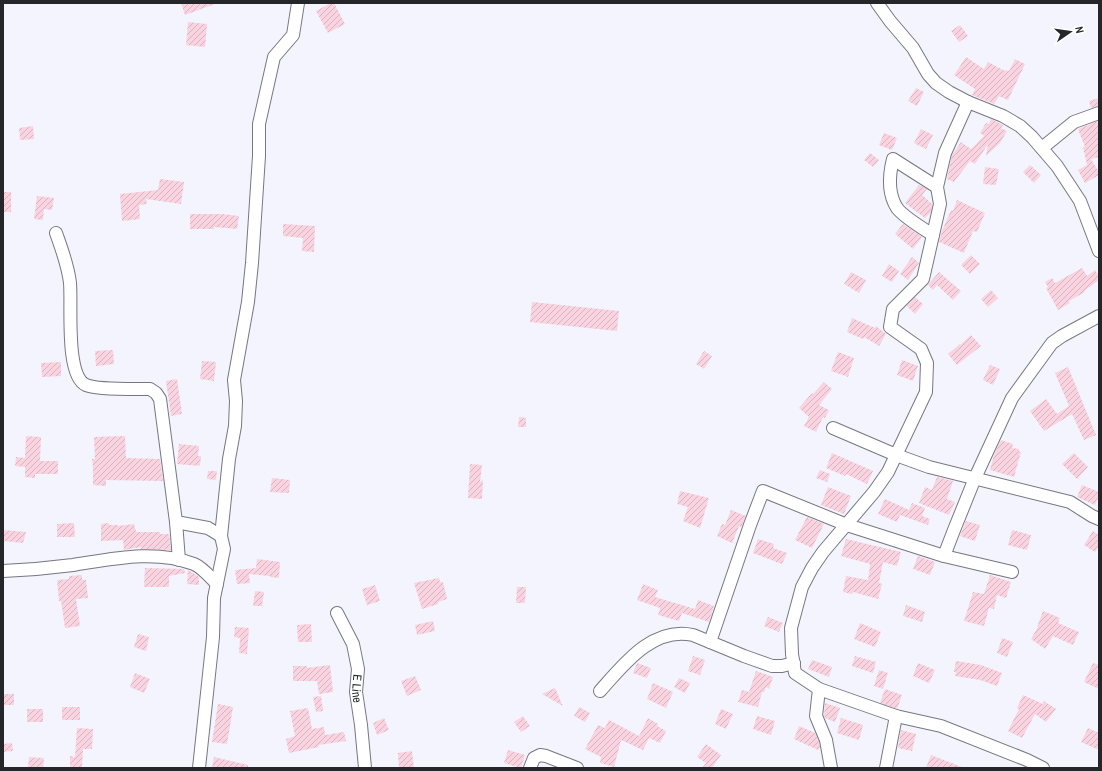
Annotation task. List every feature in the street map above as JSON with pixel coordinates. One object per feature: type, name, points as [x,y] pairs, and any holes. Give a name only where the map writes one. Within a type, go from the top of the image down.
[{"type":"street","points":[[199,768],[213,637],[214,598],[224,549],[222,536],[229,459],[235,426],[236,402],[234,380],[248,302],[252,263],[259,156],[259,124],[274,57],[293,35],[298,3]]},
{"type":"street","points":[[877,3],[913,48],[928,74],[936,83],[968,102],[990,110],[1020,126],[1042,148],[1057,166],[1080,201],[1099,251]]},
{"type":"street","points":[[968,102],[945,153],[937,186],[940,204],[923,279],[893,309],[890,327],[921,349],[926,363],[926,392],[888,472],[874,492],[823,552],[812,568],[802,588],[791,628],[792,654],[795,673],[819,689],[896,716],[941,726],[1027,760],[1043,768]]},
{"type":"street","points":[[1042,148],[1074,122],[1099,113]]},
{"type":"street","points":[[933,236],[898,209],[892,197],[890,183],[893,159],[937,186]]},
{"type":"street","points":[[56,233],[68,266],[73,364],[77,376],[81,382],[87,386],[99,388],[150,389],[156,393],[160,399],[180,560]]},
{"type":"street","points":[[944,556],[975,478],[1012,398],[1029,377],[1052,343],[1099,316]]},
{"type":"street","points":[[833,428],[896,455],[929,467],[1070,502],[1099,519]]},
{"type":"street","points":[[710,642],[763,491],[847,525],[944,556],[1012,572]]},
{"type":"street","points":[[176,522],[208,528],[222,536]]},
{"type":"street","points":[[3,571],[41,569],[110,558],[134,556],[161,557],[194,564],[201,568],[217,584]]},
{"type":"street","name":"E Line","points":[[337,613],[354,644],[358,669],[356,692],[365,768]]},
{"type":"street","points":[[600,691],[622,666],[653,640],[674,633],[685,633],[772,666],[782,666],[794,663]]},
{"type":"street","points":[[819,689],[816,716],[826,740],[831,768]]},
{"type":"street","points":[[886,768],[896,716]]},
{"type":"street","points":[[530,768],[534,758],[540,756],[546,756],[577,768]]},
{"type":"building","points":[[181,3],[215,3],[215,4],[185,15]]},
{"type":"building","points":[[331,3],[334,3],[345,24],[328,33],[316,11]]},
{"type":"building","points":[[188,22],[207,24],[205,47],[186,45]]},
{"type":"building","points":[[960,25],[968,36],[959,42],[951,31]]},
{"type":"building","points":[[966,57],[984,69],[988,62],[1005,71],[1009,71],[1015,59],[1025,64],[1008,100],[999,96],[994,104],[972,95],[975,89],[954,75]]},
{"type":"building","points":[[916,88],[924,92],[917,106],[908,101]]},
{"type":"building","points":[[1099,98],[1099,106],[1091,108],[1089,101]]},
{"type":"building","points":[[991,119],[1003,125],[1001,128],[1007,131],[1000,143],[986,156],[988,144],[975,164],[970,161],[954,182],[947,179],[952,155],[961,142],[971,149],[984,136],[980,133],[986,123],[989,124]]},
{"type":"building","points":[[1098,121],[1099,157],[1091,159],[1099,172],[1099,175],[1085,183],[1078,170],[1087,165],[1083,147],[1085,147],[1078,129]]},
{"type":"building","points":[[33,126],[34,139],[20,140],[19,128]]},
{"type":"building","points":[[921,129],[933,135],[926,149],[914,143]]},
{"type":"building","points":[[884,133],[897,138],[892,150],[879,145]]},
{"type":"building","points":[[870,153],[879,160],[873,167],[864,160]]},
{"type":"building","points":[[1030,165],[1041,175],[1034,183],[1023,172]]},
{"type":"building","points":[[985,167],[999,169],[996,185],[983,184]]},
{"type":"building","points":[[160,179],[184,182],[181,204],[146,199],[147,204],[139,205],[140,219],[122,221],[120,194],[158,190]]},
{"type":"building","points":[[919,185],[927,189],[922,195],[932,204],[931,212],[925,218],[905,203]]},
{"type":"building","points":[[3,192],[11,192],[11,212],[3,212]]},
{"type":"building","points":[[37,196],[54,198],[52,210],[44,209],[43,220],[34,219]]},
{"type":"building","points":[[957,200],[985,213],[977,232],[973,231],[964,253],[939,242],[951,210],[953,211]]},
{"type":"building","points":[[190,214],[222,214],[239,216],[237,229],[214,227],[214,229],[190,229]]},
{"type":"building","points":[[283,224],[315,226],[314,252],[302,251],[303,238],[283,236]]},
{"type":"building","points":[[903,224],[922,237],[913,249],[895,234]]},
{"type":"building","points":[[971,255],[980,264],[970,274],[961,265]]},
{"type":"building","points":[[912,257],[919,263],[908,280],[900,274]]},
{"type":"building","points":[[889,264],[899,271],[892,282],[882,276]]},
{"type":"building","points":[[1082,268],[1087,276],[1095,270],[1099,276],[1099,280],[1084,291],[1085,292],[1069,301],[1070,303],[1058,310],[1046,288],[1048,287],[1045,282],[1052,278],[1055,283]]},
{"type":"building","points":[[851,272],[866,280],[859,293],[844,284]]},
{"type":"building","points":[[939,272],[961,291],[953,300],[937,285],[933,290],[928,285]]},
{"type":"building","points":[[991,290],[998,298],[988,307],[981,299]]},
{"type":"building","points":[[915,297],[923,304],[915,314],[907,306]]},
{"type":"building","points":[[532,302],[619,311],[617,331],[530,322]]},
{"type":"building","points":[[852,318],[875,328],[876,326],[886,334],[879,346],[864,337],[863,339],[847,332]]},
{"type":"building","points":[[971,335],[981,346],[957,365],[948,354]]},
{"type":"building","points":[[113,350],[114,364],[96,366],[95,351]]},
{"type":"building","points":[[704,351],[712,356],[704,369],[696,364]]},
{"type":"building","points":[[838,352],[854,358],[848,377],[831,371]]},
{"type":"building","points":[[902,360],[918,366],[913,381],[897,375]]},
{"type":"building","points":[[202,361],[216,362],[214,381],[200,379]]},
{"type":"building","points":[[61,362],[61,376],[42,377],[41,363]]},
{"type":"building","points":[[990,365],[1000,369],[993,385],[983,380]]},
{"type":"building","points":[[1068,367],[1096,435],[1084,440],[1072,414],[1044,431],[1030,411],[1046,399],[1057,414],[1069,406],[1055,373]]},
{"type":"building","points":[[177,379],[182,414],[171,416],[166,381]]},
{"type":"building","points":[[824,382],[832,389],[819,405],[829,410],[825,418],[823,417],[816,432],[804,426],[809,417],[799,408]]},
{"type":"building","points":[[519,417],[526,418],[526,427],[518,427]]},
{"type":"building","points":[[26,436],[41,437],[40,461],[58,461],[58,474],[35,474],[35,478],[25,477],[25,467],[15,466],[16,457],[25,458]]},
{"type":"building","points":[[125,436],[126,458],[160,459],[163,481],[106,480],[106,486],[93,485],[92,459],[95,459],[94,437]]},
{"type":"building","points":[[1001,440],[1013,444],[1012,448],[1019,449],[1021,452],[1014,477],[990,470],[994,455]]},
{"type":"building","points":[[179,444],[199,446],[198,456],[201,456],[200,466],[177,464]]},
{"type":"building","points":[[832,453],[873,471],[867,484],[846,474],[845,476],[826,468]]},
{"type":"building","points":[[1074,453],[1088,467],[1077,479],[1062,464]]},
{"type":"building","points":[[470,464],[482,465],[480,482],[483,480],[482,499],[468,498]]},
{"type":"building","points":[[820,470],[830,474],[827,482],[816,478]]},
{"type":"building","points":[[208,471],[217,471],[216,480],[207,479]]},
{"type":"building","points":[[937,477],[953,481],[947,499],[955,502],[949,515],[919,503],[925,487],[932,490]]},
{"type":"building","points":[[272,478],[290,480],[289,493],[270,492]]},
{"type":"building","points":[[1082,485],[1099,492],[1095,505],[1077,497]]},
{"type":"building","points":[[828,487],[851,496],[844,514],[821,505]]},
{"type":"building","points":[[680,491],[709,498],[700,528],[683,521],[688,507],[677,504]]},
{"type":"building","points":[[885,499],[909,510],[912,503],[925,508],[922,516],[930,519],[928,525],[900,515],[897,522],[878,514]]},
{"type":"building","points":[[731,510],[746,516],[741,527],[739,526],[732,543],[717,536],[722,524],[725,525]]},
{"type":"building","points":[[807,517],[824,524],[812,548],[795,540]]},
{"type":"building","points":[[966,521],[980,525],[975,541],[960,536]]},
{"type":"building","points":[[74,523],[75,537],[57,537],[57,524]]},
{"type":"building","points":[[109,523],[109,525],[118,526],[134,524],[136,532],[160,532],[160,534],[169,534],[171,550],[141,549],[141,547],[124,550],[123,540],[101,541],[101,524]]},
{"type":"building","points":[[3,530],[26,532],[23,543],[3,541]]},
{"type":"building","points":[[1012,530],[1031,535],[1027,550],[1008,545]]},
{"type":"building","points":[[1093,531],[1099,535],[1099,546],[1095,552],[1084,545]]},
{"type":"building","points":[[758,539],[774,544],[773,548],[787,553],[782,564],[753,553]]},
{"type":"building","points":[[846,539],[901,552],[897,566],[883,562],[879,583],[882,584],[878,599],[853,592],[852,594],[843,592],[846,576],[868,580],[870,564],[841,556]]},
{"type":"building","points":[[918,556],[935,562],[930,575],[913,569]]},
{"type":"building","points":[[257,559],[280,562],[279,578],[249,574],[250,583],[237,584],[235,570],[256,568]]},
{"type":"building","points":[[145,568],[184,569],[185,573],[169,576],[169,587],[144,587]]},
{"type":"building","points":[[188,570],[199,577],[199,585],[187,584]]},
{"type":"building","points":[[82,575],[82,580],[86,580],[88,598],[76,599],[80,626],[65,628],[61,601],[59,601],[57,580],[69,579],[69,576]]},
{"type":"building","points":[[990,575],[1011,582],[1006,598],[997,595],[994,609],[989,608],[984,626],[964,621],[973,592],[984,594]]},
{"type":"building","points":[[439,578],[440,582],[443,582],[447,599],[438,602],[438,604],[422,609],[414,583]]},
{"type":"building","points":[[643,584],[658,590],[655,597],[695,609],[698,600],[714,606],[709,622],[682,613],[679,621],[658,615],[660,608],[637,600]]},
{"type":"building","points":[[375,585],[380,601],[367,605],[362,589]]},
{"type":"building","points":[[517,587],[526,587],[525,603],[516,603]]},
{"type":"building","points":[[255,591],[264,592],[262,606],[253,606]]},
{"type":"building","points":[[906,605],[925,612],[922,622],[903,616]]},
{"type":"building","points":[[1043,611],[1060,618],[1058,623],[1079,632],[1073,645],[1053,636],[1045,649],[1031,639],[1038,627]]},
{"type":"building","points":[[768,617],[783,623],[779,632],[764,626]]},
{"type":"building","points":[[433,621],[435,631],[417,635],[415,625]]},
{"type":"building","points":[[860,623],[881,632],[875,647],[854,639]]},
{"type":"building","points":[[311,624],[312,642],[298,642],[297,625]]},
{"type":"building","points":[[235,627],[249,628],[247,654],[239,653],[240,638],[234,637]]},
{"type":"building","points":[[138,634],[149,637],[146,651],[134,647]]},
{"type":"building","points":[[1002,638],[1013,642],[1007,657],[997,653]]},
{"type":"building","points":[[693,656],[705,660],[700,675],[688,671]]},
{"type":"building","points":[[855,656],[876,662],[873,673],[852,666]]},
{"type":"building","points":[[812,660],[832,667],[829,677],[808,669]]},
{"type":"building","points":[[956,661],[981,665],[1002,673],[997,686],[980,680],[955,676],[956,672],[954,672]]},
{"type":"building","points":[[637,663],[651,668],[647,678],[633,673]]},
{"type":"building","points":[[918,663],[935,670],[929,683],[913,676]]},
{"type":"building","points":[[1093,663],[1099,665],[1099,689],[1084,682]]},
{"type":"building","points":[[330,665],[333,692],[319,694],[317,681],[293,681],[293,666],[307,666],[307,668]]},
{"type":"building","points":[[879,670],[888,673],[883,689],[874,686]]},
{"type":"building","points":[[756,671],[773,677],[769,689],[766,687],[764,692],[762,692],[758,707],[738,702],[742,690],[749,692]]},
{"type":"building","points":[[135,673],[150,679],[144,693],[130,687]]},
{"type":"building","points":[[415,676],[421,690],[407,696],[401,681]]},
{"type":"building","points":[[679,678],[690,683],[685,693],[674,687]]},
{"type":"building","points":[[653,683],[673,692],[666,708],[647,699]]},
{"type":"building","points":[[555,688],[563,706],[542,694]]},
{"type":"building","points":[[885,689],[902,695],[897,709],[880,703]]},
{"type":"building","points":[[3,694],[14,694],[14,705],[3,705]]},
{"type":"building","points":[[1023,695],[1043,704],[1044,701],[1056,709],[1046,722],[1035,714],[1022,738],[1008,731],[1019,709],[1017,708]]},
{"type":"building","points":[[321,696],[323,711],[316,712],[313,697]]},
{"type":"building","points":[[825,703],[840,708],[835,722],[825,718]]},
{"type":"building","points":[[218,704],[233,707],[227,744],[212,742]]},
{"type":"building","points":[[62,707],[80,707],[80,720],[62,720]]},
{"type":"building","points":[[579,707],[590,713],[585,722],[574,716]]},
{"type":"building","points":[[308,708],[312,729],[324,727],[325,735],[344,732],[346,741],[318,745],[319,747],[289,753],[286,739],[295,736],[290,711]]},
{"type":"building","points":[[27,709],[43,709],[43,722],[27,722]]},
{"type":"building","points":[[721,709],[733,714],[726,729],[715,724]]},
{"type":"building","points":[[523,716],[530,726],[521,732],[514,722]]},
{"type":"building","points":[[757,716],[775,721],[771,735],[753,729]]},
{"type":"building","points":[[384,718],[389,730],[377,735],[373,723]]},
{"type":"building","points":[[648,718],[658,724],[657,726],[666,731],[660,743],[649,738],[643,750],[621,740],[614,767],[600,763],[601,757],[585,749],[598,725],[605,728],[609,720],[639,736]]},
{"type":"building","points":[[841,718],[863,725],[859,740],[837,733]]},
{"type":"building","points":[[799,726],[815,733],[820,747],[818,750],[794,739]]},
{"type":"building","points":[[77,728],[93,729],[92,749],[83,749],[82,768],[70,768],[70,756],[75,757]]},
{"type":"building","points":[[1088,728],[1099,733],[1099,750],[1081,742]]},
{"type":"building","points":[[901,730],[916,734],[912,751],[898,748]]},
{"type":"building","points":[[12,743],[13,751],[3,752],[3,744]]},
{"type":"building","points":[[706,744],[721,755],[712,768],[702,768],[706,763],[697,757]]},
{"type":"building","points":[[508,750],[525,755],[521,768],[504,763]]},
{"type":"building","points":[[412,751],[414,768],[399,768],[398,753]]},
{"type":"building","points":[[931,755],[962,767],[962,768],[926,768]]},
{"type":"building","points":[[29,757],[44,758],[43,768],[28,768]]},
{"type":"building","points":[[214,757],[248,765],[248,768],[212,768]]}]
